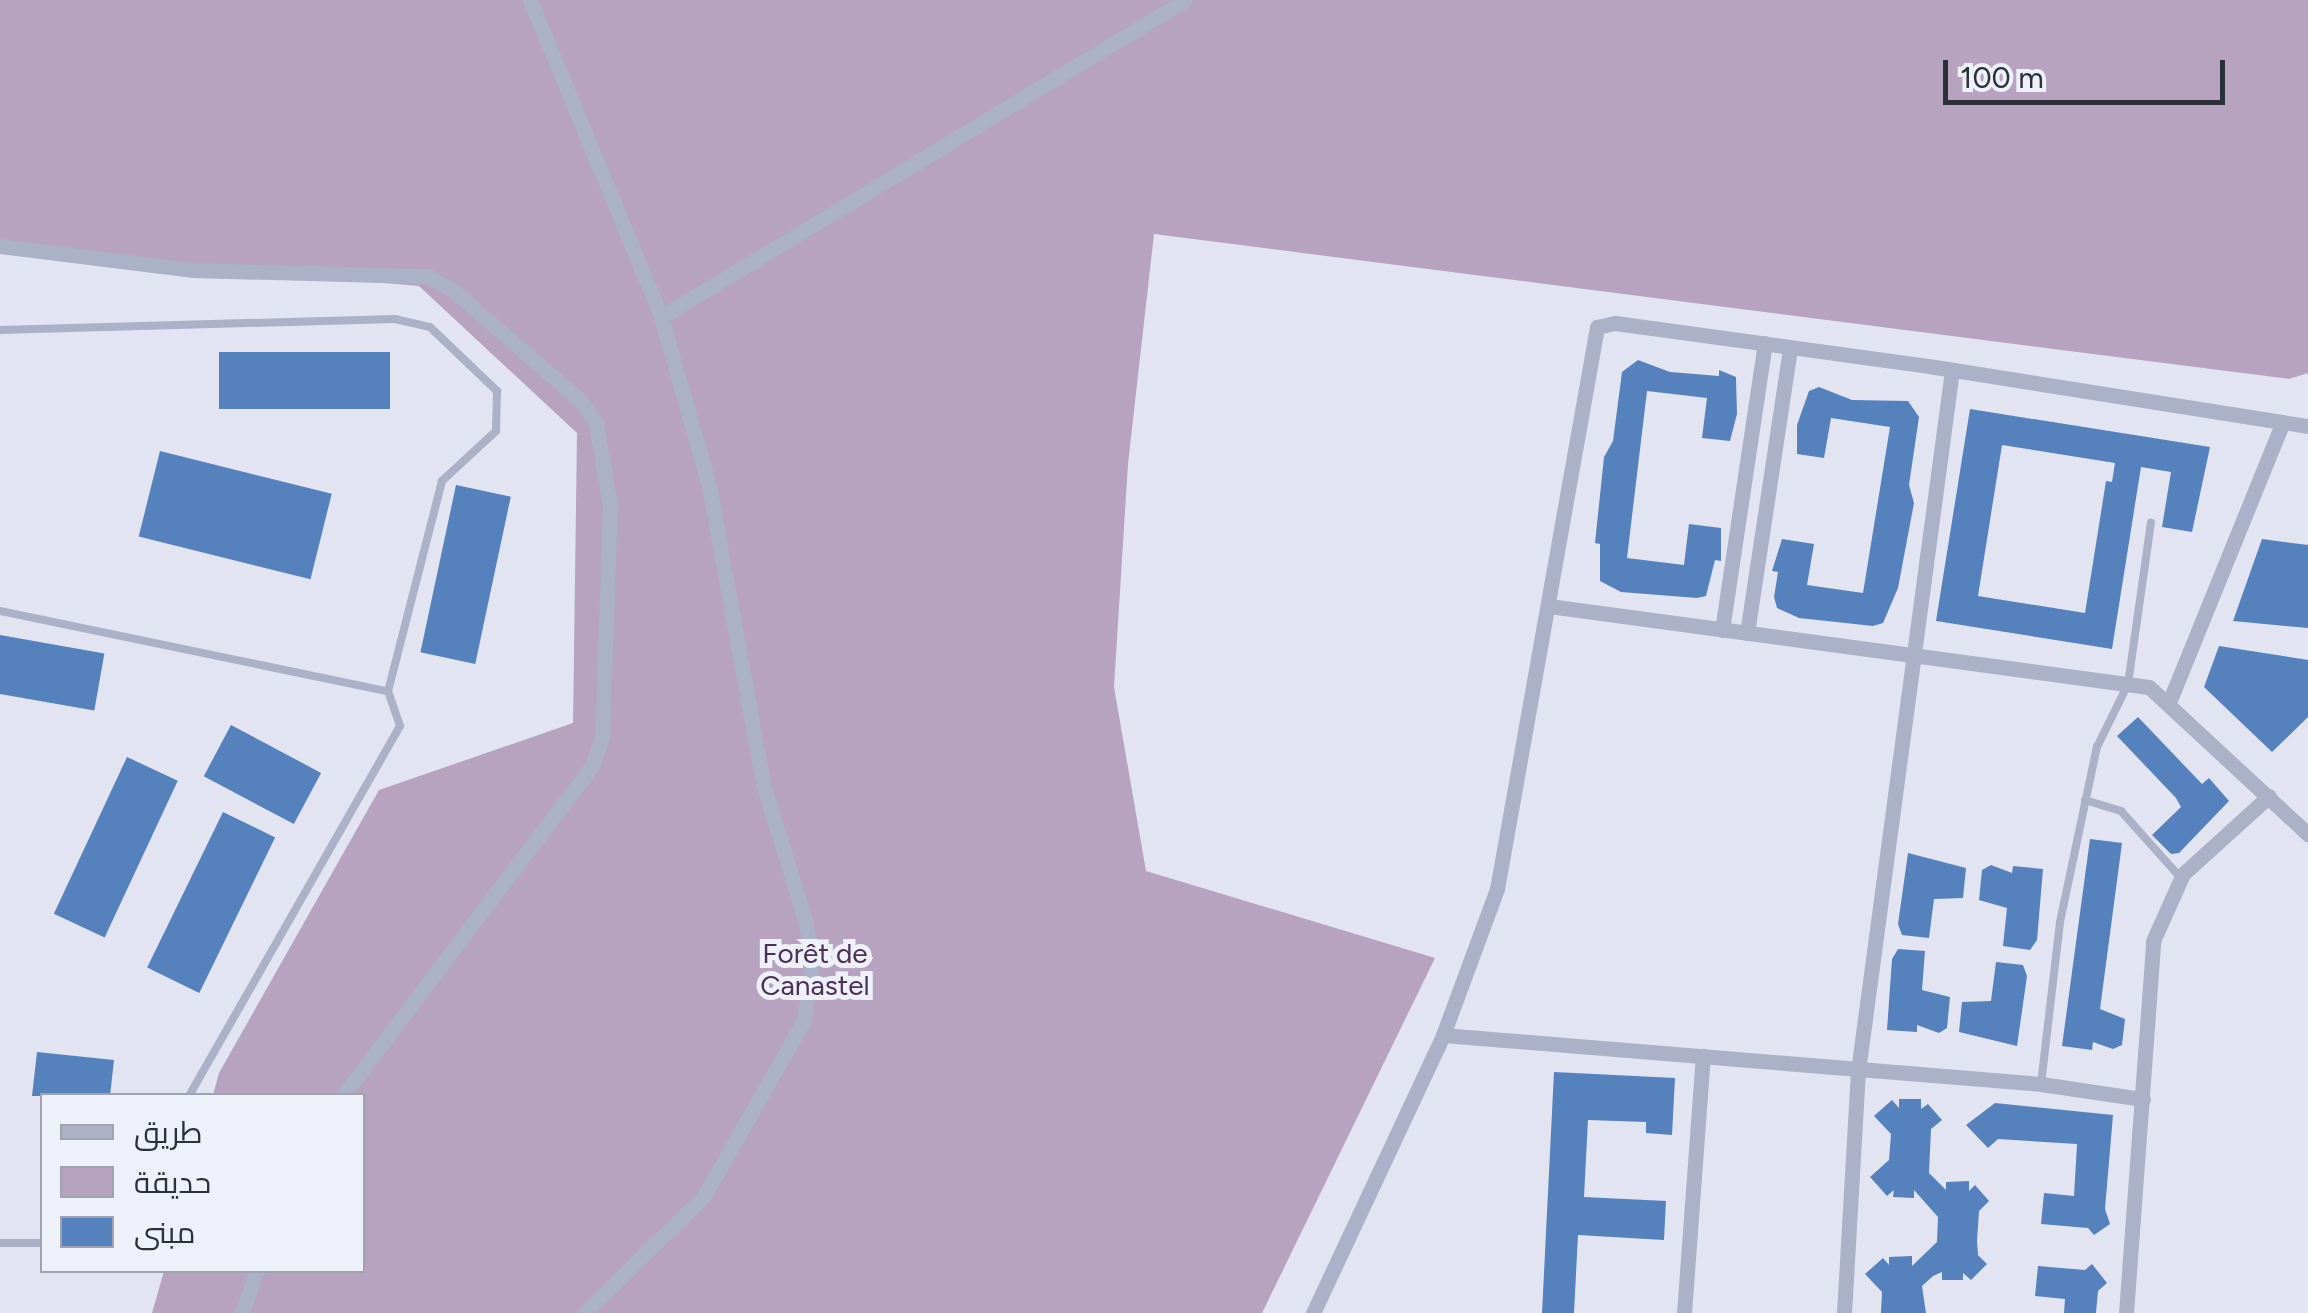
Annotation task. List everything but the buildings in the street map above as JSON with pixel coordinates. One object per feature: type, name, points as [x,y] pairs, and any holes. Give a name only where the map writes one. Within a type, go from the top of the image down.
[{"type":"street","points":[[530,0],[661,317],[709,486],[763,784],[812,963],[799,1031],[704,1196],[584,1313]]},
{"type":"street","points":[[661,317],[1185,0]]},
{"type":"street","points":[[0,246],[192,270],[428,276],[454,291],[566,388],[596,422],[610,506],[602,737],[592,766],[344,1093]]},
{"type":"street","points":[[1313,1313],[1443,1035],[1497,890],[1597,327],[1615,323],[1764,343],[2308,426]]},
{"type":"street","points":[[1722,630],[1764,343]]},
{"type":"street","points":[[1747,633],[1790,347]]},
{"type":"street","points":[[1844,1313],[1858,1071],[1910,656],[1952,370]]},
{"type":"street","points":[[2170,700],[2282,424]]},
{"type":"street","points":[[1738,525],[1762,528]]},
{"type":"street","points":[[1549,606],[2128,684],[2170,700],[2308,834]]},
{"type":"street","points":[[2126,1313],[2153,941],[2181,878],[2268,796]]},
{"type":"street","points":[[1443,1035],[2041,1084],[2143,1099]]},
{"type":"street","points":[[1684,1313],[1703,1056]]},
{"type":"street","points":[[242,1313],[256,1273]]},
{"type":"lane","points":[[0,330],[394,319],[430,327],[496,391],[496,431],[442,481],[388,691],[400,726],[191,1093]]},
{"type":"lane","points":[[2041,1084],[2060,922],[2097,747],[2128,684],[2151,523]]},
{"type":"lane","points":[[0,610],[388,691]]},
{"type":"lane","points":[[2085,800],[2120,811],[2181,878]]},
{"type":"lane","points":[[0,1243],[40,1243]]},
{"type":"green space","name":"Forêt de Canastel","points":[[0,0],[2308,0],[2308,373],[2289,379],[1154,234],[1128,464],[1114,687],[1146,871],[1435,958],[1262,1313],[152,1313],[163,1273],[365,1273],[365,1093],[214,1093],[219,1073],[379,790],[573,723],[577,433],[419,286],[0,249]]}]
